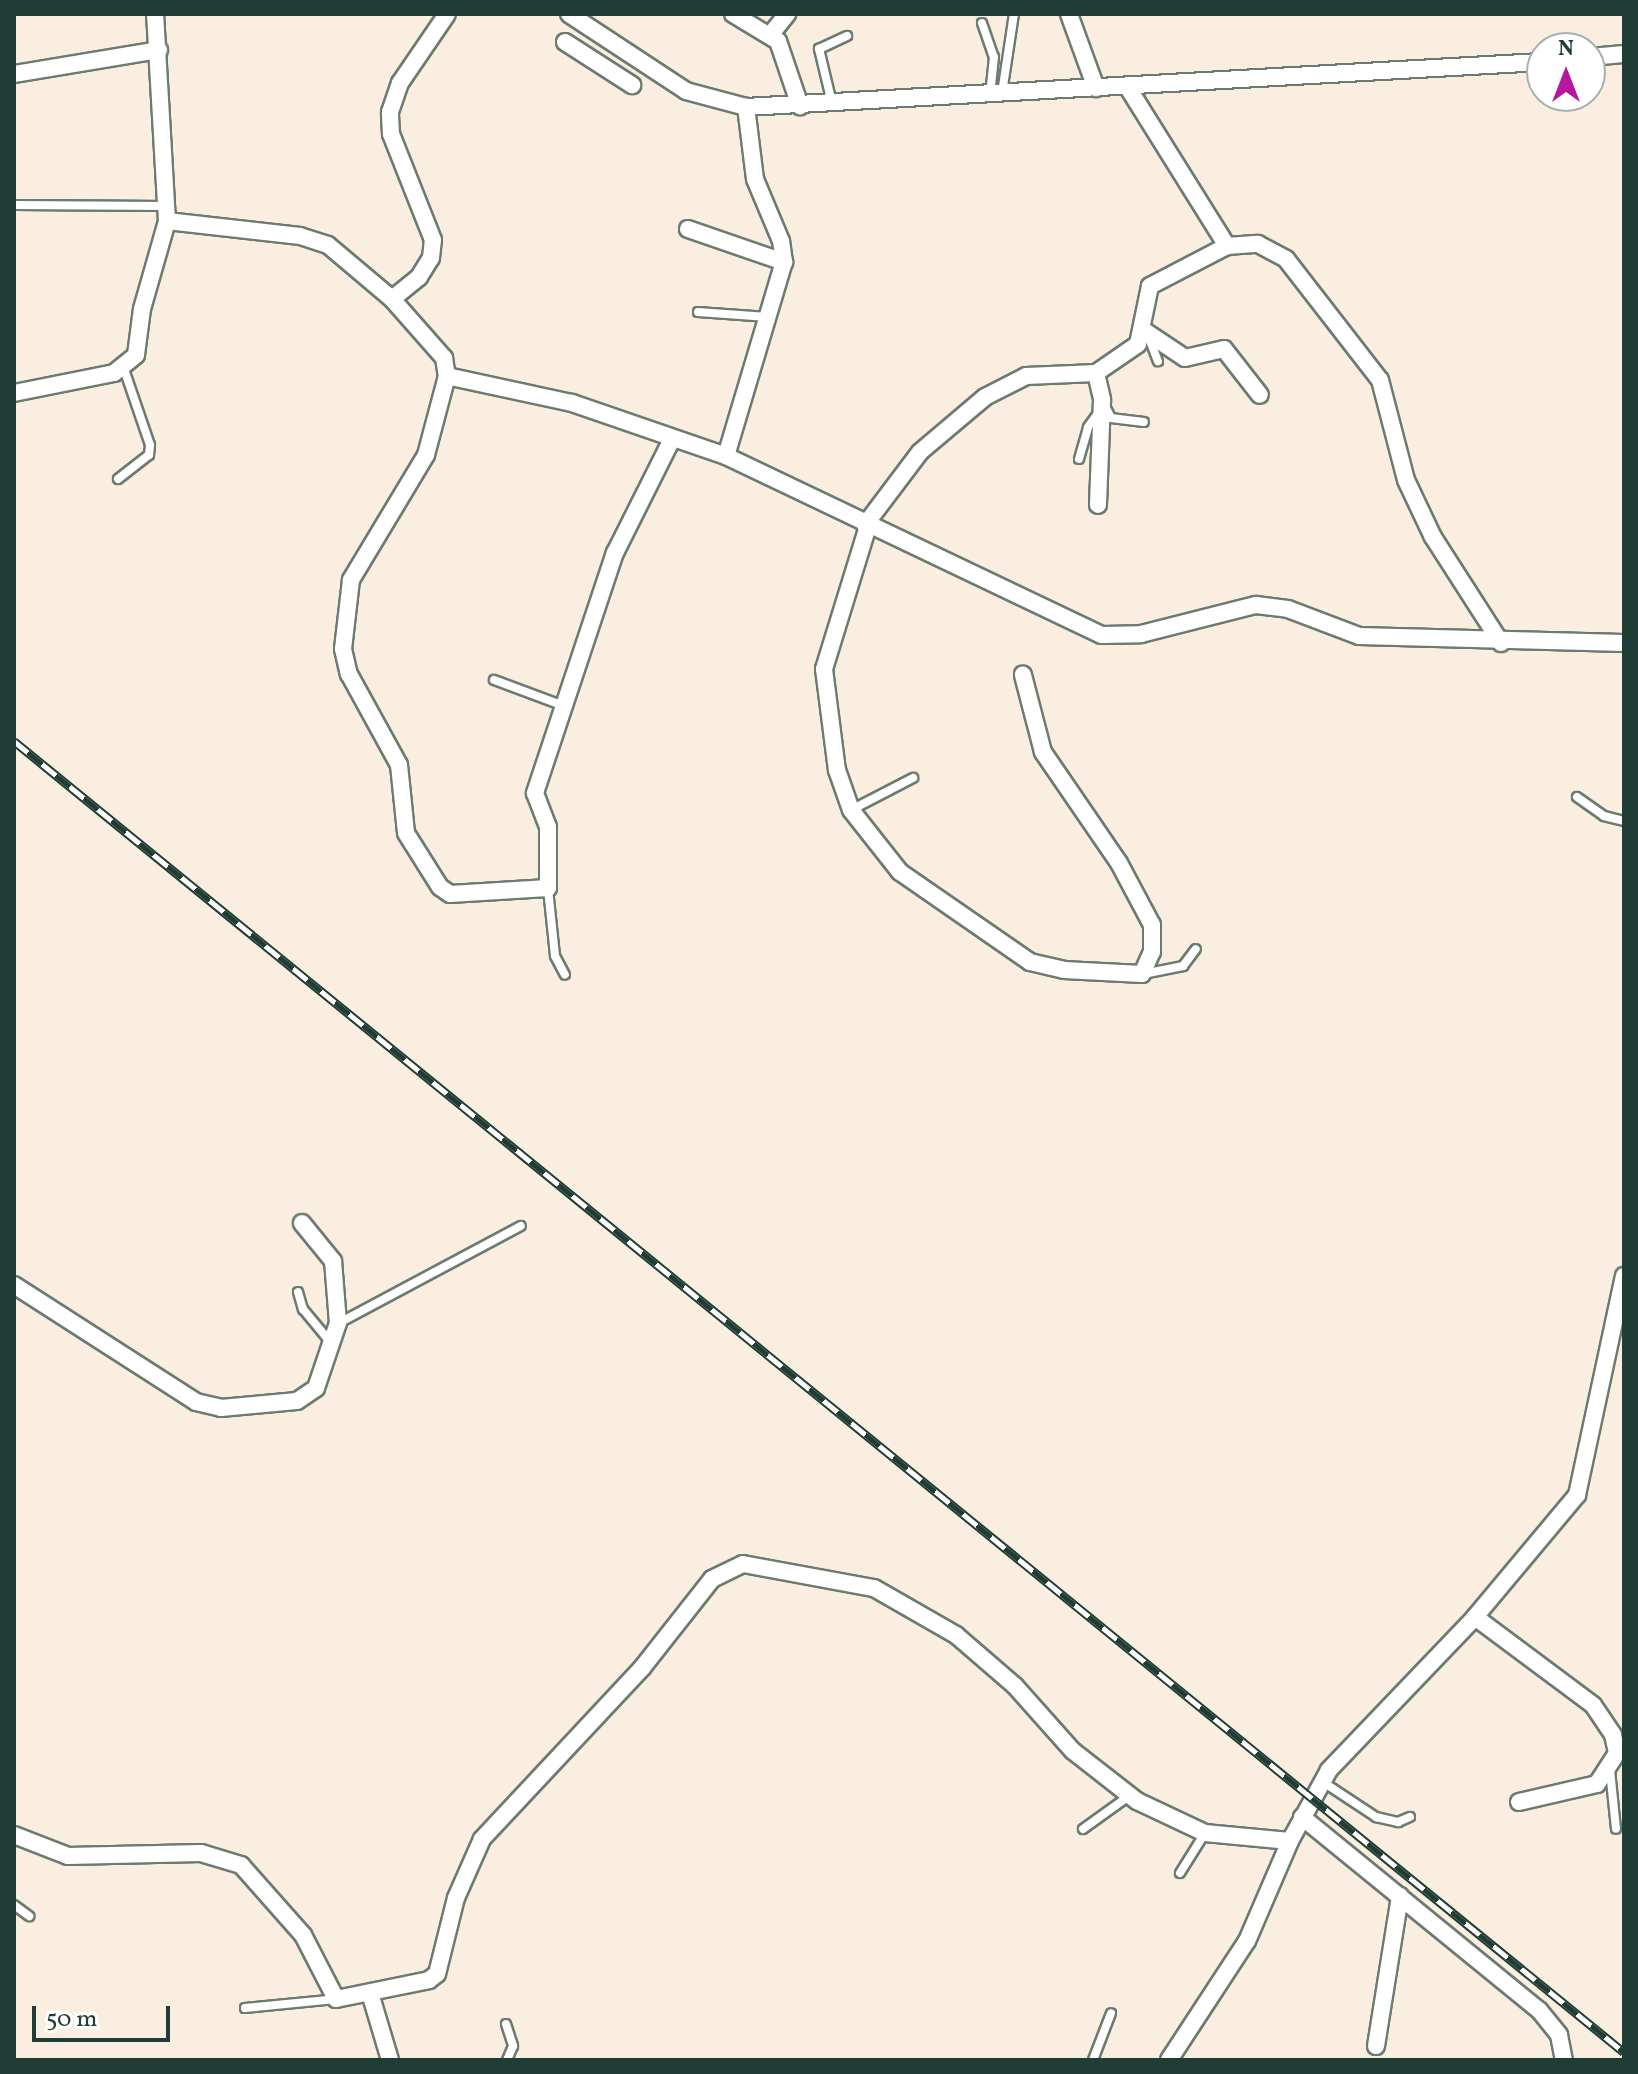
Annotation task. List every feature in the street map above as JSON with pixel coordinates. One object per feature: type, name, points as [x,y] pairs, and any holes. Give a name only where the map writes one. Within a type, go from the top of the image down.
[{"type":"street","points":[[14,393],[124,369],[136,355],[142,309],[166,213],[155,14]]},
{"type":"street","points":[[392,299],[419,277],[431,258],[433,240],[391,134],[390,112],[400,83],[447,14]]},
{"type":"street","points":[[569,14],[686,91],[746,107],[1096,88],[1344,70],[1526,63]]},
{"type":"street","points":[[733,14],[771,34],[782,47],[800,106]]},
{"type":"street","points":[[771,34],[787,14]]},
{"type":"street","points":[[1069,14],[1096,88]]},
{"type":"street","points":[[565,42],[632,85]]},
{"type":"street","points":[[603,66],[617,46]]},
{"type":"street","points":[[14,74],[159,50]]},
{"type":"street","points":[[1127,86],[1227,246]]},
{"type":"street","points":[[726,456],[784,262],[781,241],[755,179],[746,107]]},
{"type":"street","points":[[166,213],[315,240],[392,299],[440,350],[447,376],[422,463],[351,580],[344,661],[399,765],[406,833],[440,887],[450,894],[548,888],[548,827],[535,793],[615,553],[672,439]]},
{"type":"street","points":[[688,229],[784,262]]},
{"type":"street","points":[[1023,675],[1043,752],[1119,863],[1152,925],[1152,952],[1142,974],[1064,970],[1030,962],[900,872],[851,810],[837,770],[824,669],[867,526],[920,452],[993,392],[1026,376],[1096,373],[1133,348],[1145,331],[1150,286],[1227,246],[1258,244],[1286,259],[1380,380],[1406,480],[1433,537],[1501,643]]},
{"type":"street","points":[[1145,331],[1185,358],[1224,349],[1260,395]]},
{"type":"street","points":[[1096,373],[1102,404],[1098,505]]},
{"type":"street","points":[[447,376],[572,403],[726,456],[867,526],[1102,635],[1141,634],[1256,605],[1288,609],[1359,636],[1501,643],[1624,643]]},
{"type":"street","points":[[14,1285],[208,1407],[307,1398],[316,1388],[338,1323],[333,1261],[302,1223]]},
{"type":"street","points":[[1169,2060],[1247,1941],[1290,1841],[1322,1782],[1475,1617],[1577,1495],[1624,1276]]},
{"type":"street","points":[[353,1996],[429,1980],[437,1974],[456,1898],[482,1839],[642,1668],[712,1579],[732,1566],[753,1564],[862,1584],[956,1635],[1008,1679],[1073,1751],[1130,1796],[1205,1833],[1290,1841]]},
{"type":"street","points":[[1475,1617],[1593,1705],[1613,1735],[1617,1753],[1610,1770],[1597,1784],[1579,1791],[1519,1802]]},
{"type":"street","points":[[1302,1817],[1539,2010],[1559,2035],[1564,2060]]},
{"type":"street","points":[[14,1835],[68,1856],[201,1853],[241,1865],[353,1996],[390,2060]]},
{"type":"street","points":[[1376,2046],[1400,1896]]},
{"type":"lane","points":[[996,94],[1014,14]]},
{"type":"lane","points":[[982,23],[994,57],[996,94]]},
{"type":"lane","points":[[833,104],[819,49],[847,36]]},
{"type":"lane","points":[[15,205],[166,213]]},
{"type":"lane","points":[[698,312],[769,317]]},
{"type":"lane","points":[[1145,331],[1158,361]]},
{"type":"lane","points":[[118,479],[149,455],[150,445],[124,369]]},
{"type":"lane","points":[[1079,459],[1090,421],[1102,404],[1111,418],[1144,422]]},
{"type":"lane","points":[[494,680],[564,706]]},
{"type":"lane","points":[[851,810],[913,778]]},
{"type":"lane","points":[[1577,797],[1604,816],[1624,821]]},
{"type":"lane","points":[[548,888],[555,956],[565,975]]},
{"type":"lane","points":[[1142,974],[1183,966],[1196,949]]},
{"type":"lane","points":[[338,1323],[521,1226]]},
{"type":"lane","points":[[298,1292],[303,1309],[332,1345]]},
{"type":"lane","points":[[1610,1770],[1616,1829]]},
{"type":"lane","points":[[1322,1782],[1376,1817],[1398,1822],[1410,1817]]},
{"type":"lane","points":[[1083,1829],[1130,1796]]},
{"type":"lane","points":[[1180,1873],[1205,1833]]},
{"type":"lane","points":[[14,1905],[29,1916]]},
{"type":"lane","points":[[245,2008],[353,1996]]},
{"type":"lane","points":[[1093,2060],[1111,2013]]},
{"type":"lane","points":[[506,2024],[513,2046],[507,2060]]},
{"type":"railway","points":[[14,741],[1624,2052]]}]
